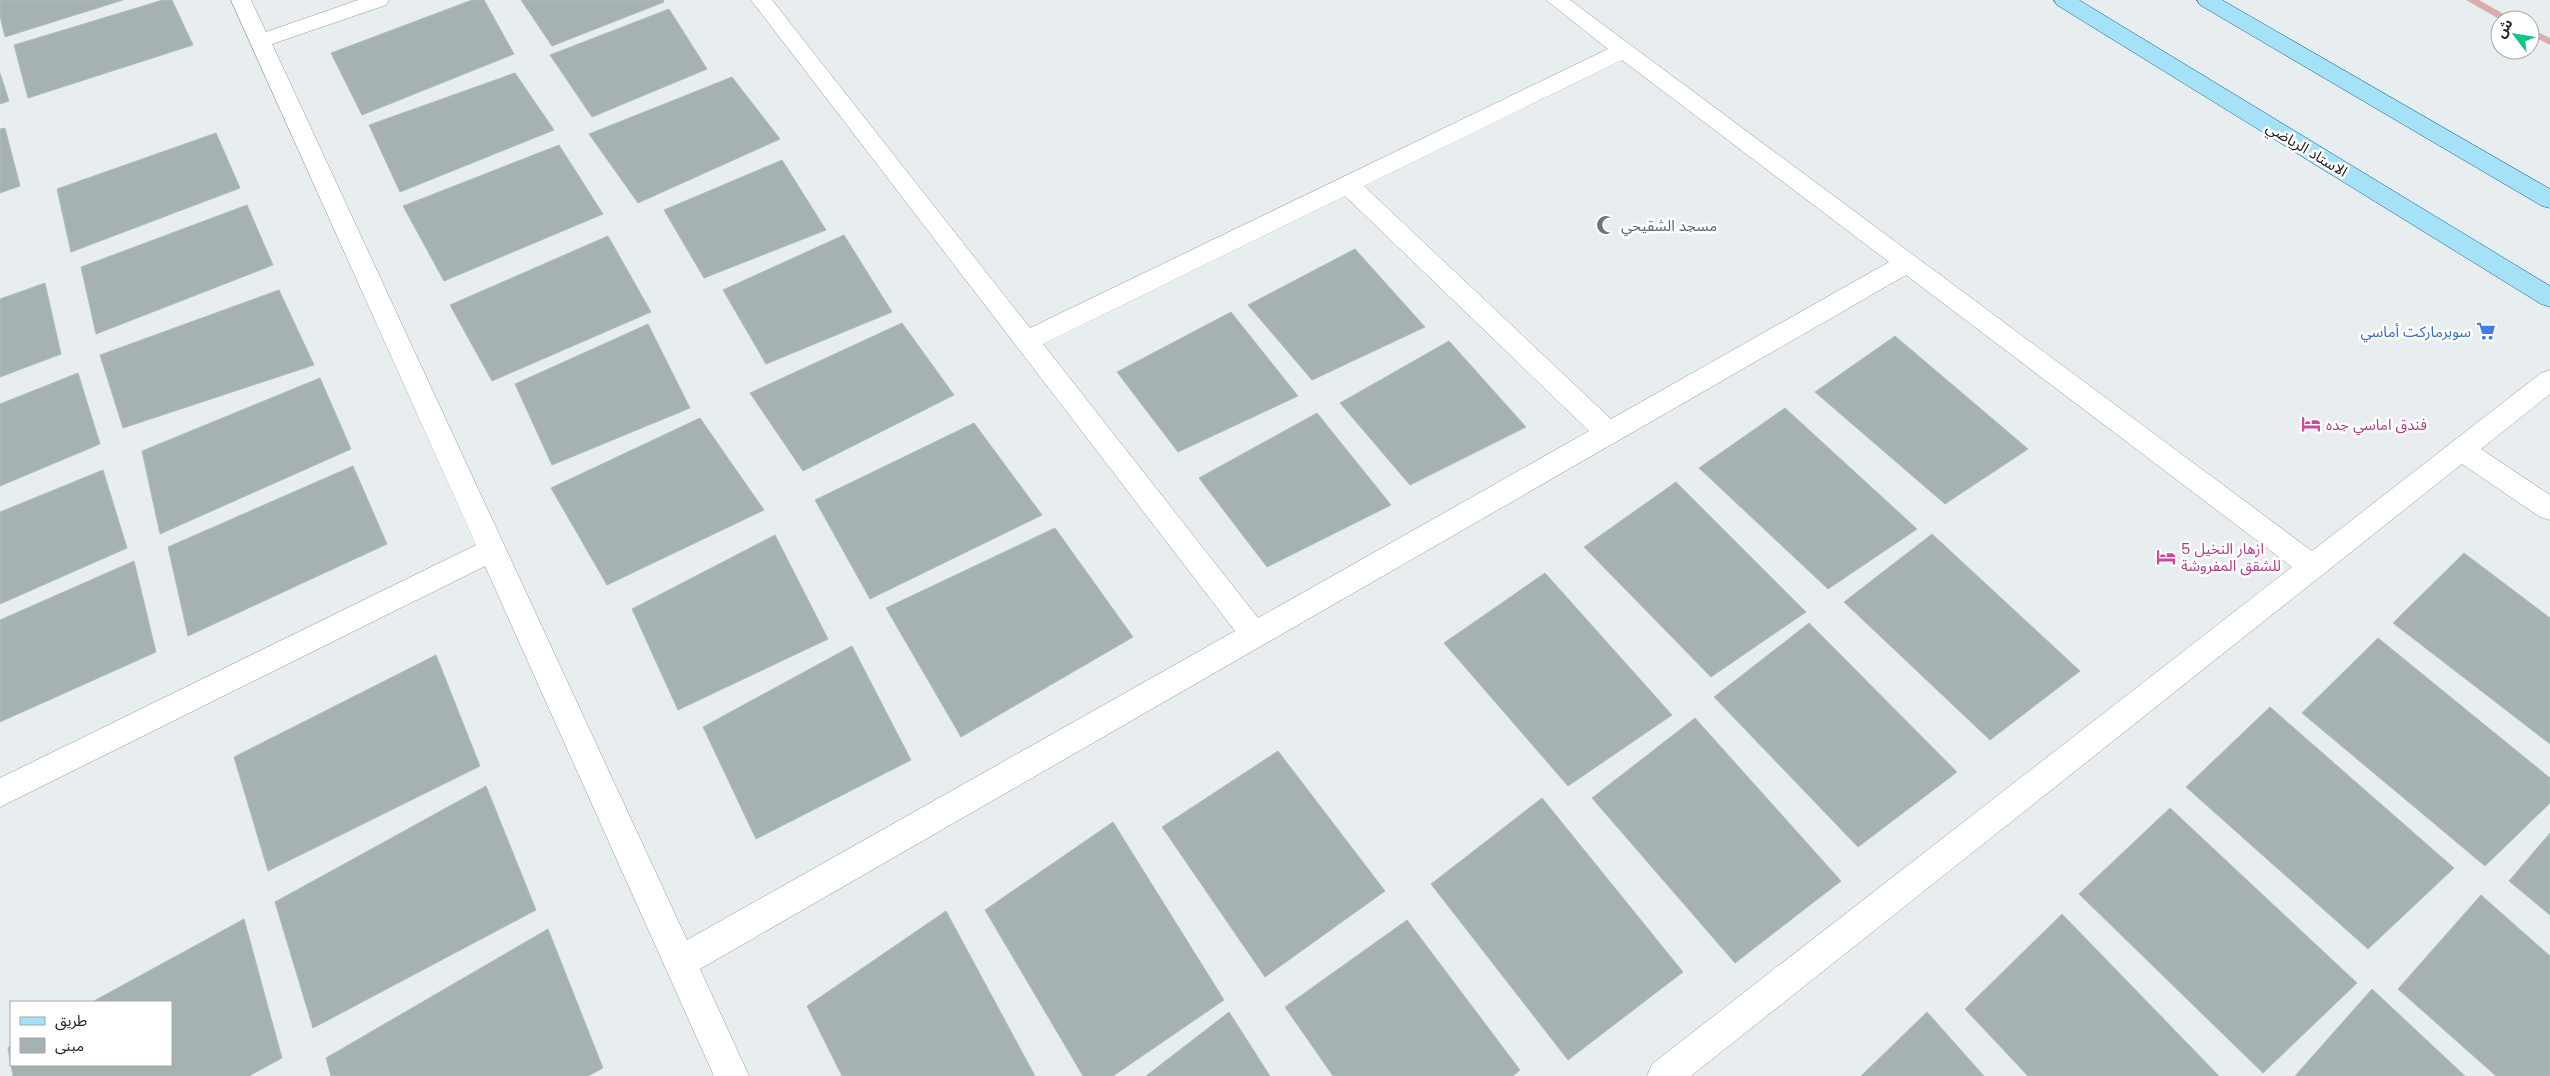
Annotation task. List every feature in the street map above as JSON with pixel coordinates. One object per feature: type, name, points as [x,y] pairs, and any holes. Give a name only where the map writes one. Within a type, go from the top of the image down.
[{"type":"main road","name":"الاستاد الرياضي","points":[[2064,0],[2550,298]]},
{"type":"main road","points":[[2207,0],[2550,200]]},
{"type":"street","points":[[241,0],[732,1076]]},
{"type":"street","points":[[260,41],[379,0]]},
{"type":"street","points":[[761,0],[1254,634]]},
{"type":"street","points":[[1556,0],[2313,567]]},
{"type":"street","points":[[1026,341],[1624,50]]},
{"type":"street","points":[[1348,185],[1608,433]]},
{"type":"street","points":[[680,962],[1908,263]]},
{"type":"street","points":[[1664,1076],[2550,380]]},
{"type":"street","points":[[2461,450],[2550,509]]},
{"type":"street","points":[[0,793],[492,550]]},
{"type":"building","points":[[0,0],[123,0],[5,37],[0,16]]},
{"type":"building","points":[[163,0],[172,0],[193,45],[28,98],[14,45]]},
{"type":"building","points":[[472,0],[484,0],[514,54],[362,115],[331,53]]},
{"type":"building","points":[[521,0],[663,0],[664,2],[552,46]]},
{"type":"building","points":[[669,9],[707,69],[592,117],[550,55]]},
{"type":"building","points":[[0,73],[9,101],[0,104]]},
{"type":"building","points":[[515,73],[554,130],[400,192],[369,125]]},
{"type":"building","points":[[732,77],[780,139],[638,203],[589,134]]},
{"type":"building","points":[[5,128],[20,186],[0,193],[0,129]]},
{"type":"building","points":[[216,133],[240,188],[71,252],[57,189]]},
{"type":"building","points":[[559,145],[603,214],[444,281],[403,206]]},
{"type":"building","points":[[782,160],[826,230],[704,278],[664,210]]},
{"type":"building","points":[[247,205],[273,265],[96,334],[81,267]]},
{"type":"building","points":[[844,235],[892,312],[766,364],[723,290]]},
{"type":"building","points":[[608,236],[651,312],[492,381],[450,305]]},
{"type":"building","points":[[1355,249],[1425,327],[1312,380],[1248,305]]},
{"type":"building","points":[[45,283],[61,354],[0,377],[0,299]]},
{"type":"building","points":[[279,290],[314,365],[123,428],[100,355]]},
{"type":"building","points":[[1231,312],[1298,396],[1178,452],[1117,372]]},
{"type":"building","points":[[902,323],[954,395],[803,471],[750,393]]},
{"type":"building","points":[[648,324],[690,408],[552,465],[515,384]]},
{"type":"building","points":[[1895,336],[2028,449],[1945,504],[1815,392]]},
{"type":"building","points":[[1449,341],[1526,427],[1410,485],[1340,403]]},
{"type":"building","points":[[78,373],[100,444],[0,486],[0,404]]},
{"type":"building","points":[[320,378],[351,449],[160,534],[142,451]]},
{"type":"building","points":[[1785,408],[1917,529],[1828,589],[1699,468]]},
{"type":"building","points":[[1317,413],[1391,505],[1267,567],[1199,478]]},
{"type":"building","points":[[700,418],[764,510],[607,585],[551,488]]},
{"type":"building","points":[[974,423],[1042,515],[870,599],[815,500]]},
{"type":"building","points":[[353,466],[387,544],[188,636],[168,547]]},
{"type":"building","points":[[103,470],[127,548],[0,604],[0,512]]},
{"type":"building","points":[[1676,482],[1806,612],[1711,677],[1584,547]]},
{"type":"building","points":[[1055,528],[1133,637],[961,737],[886,608]]},
{"type":"building","points":[[1932,534],[2080,671],[1990,740],[1844,602]]},
{"type":"building","points":[[775,535],[828,639],[678,710],[632,609]]},
{"type":"building","points":[[2464,553],[2550,618],[2550,744],[2393,623]]},
{"type":"building","points":[[134,561],[156,652],[0,722],[0,620]]},
{"type":"building","points":[[1545,573],[1672,715],[1568,786],[1444,643]]},
{"type":"building","points":[[1809,623],[1957,772],[1858,847],[1714,697]]},
{"type":"building","points":[[2378,638],[2550,778],[2550,803],[2485,866],[2302,713]]},
{"type":"building","points":[[852,646],[911,760],[756,839],[703,727]]},
{"type":"building","points":[[436,655],[480,766],[268,871],[234,757]]},
{"type":"building","points":[[2270,707],[2454,868],[2368,949],[2186,787]]},
{"type":"building","points":[[1695,718],[1841,881],[1735,963],[1592,798]]},
{"type":"building","points":[[1278,751],[1385,891],[1265,977],[1162,827]]},
{"type":"building","points":[[486,786],[536,910],[313,1028],[275,902]]},
{"type":"building","points":[[1542,798],[1683,972],[1568,1060],[1431,884]]},
{"type":"building","points":[[2170,808],[2357,983],[2263,1073],[2079,894]]},
{"type":"building","points":[[1113,822],[1224,1000],[1113,1076],[1083,1076],[985,910]]},
{"type":"building","points":[[2550,833],[2550,915],[2509,881]]},
{"type":"building","points":[[2481,895],[2550,956],[2550,1076],[2496,1076],[2398,989]]},
{"type":"building","points":[[946,911],[1035,1076],[842,1076],[807,1006]]},
{"type":"building","points":[[2062,914],[2219,1076],[2028,1076],[1965,1009]]},
{"type":"building","points":[[244,919],[282,1058],[249,1076],[13,1076],[11,1066],[172,1066],[172,1001],[94,1001]]},
{"type":"building","points":[[1407,920],[1520,1070],[1513,1076],[1333,1076],[1285,1007]]},
{"type":"building","points":[[548,929],[603,1068],[588,1076],[331,1076],[326,1058]]},
{"type":"building","points":[[2372,989],[2465,1076],[2295,1076]]},
{"type":"building","points":[[1229,1012],[1270,1076],[1146,1076]]},
{"type":"building","points":[[1927,1012],[1984,1076],[1861,1076]]},
{"type":"waterway","points":[[2471,0],[2490,10]]},
{"type":"waterway","points":[[2540,36],[2550,42]]},
{"type":"place","name":"مسجد الشقيحي","points":[[1606,225]]},
{"type":"place","name":"سوبرماركت أماسي","points":[[2486,331]]},
{"type":"place","name":"فندق اماسي جده","points":[[2311,424]]},
{"type":"place","name":"ازهار النخيل 5 للشقق المفروشة","points":[[2166,557]]}]
